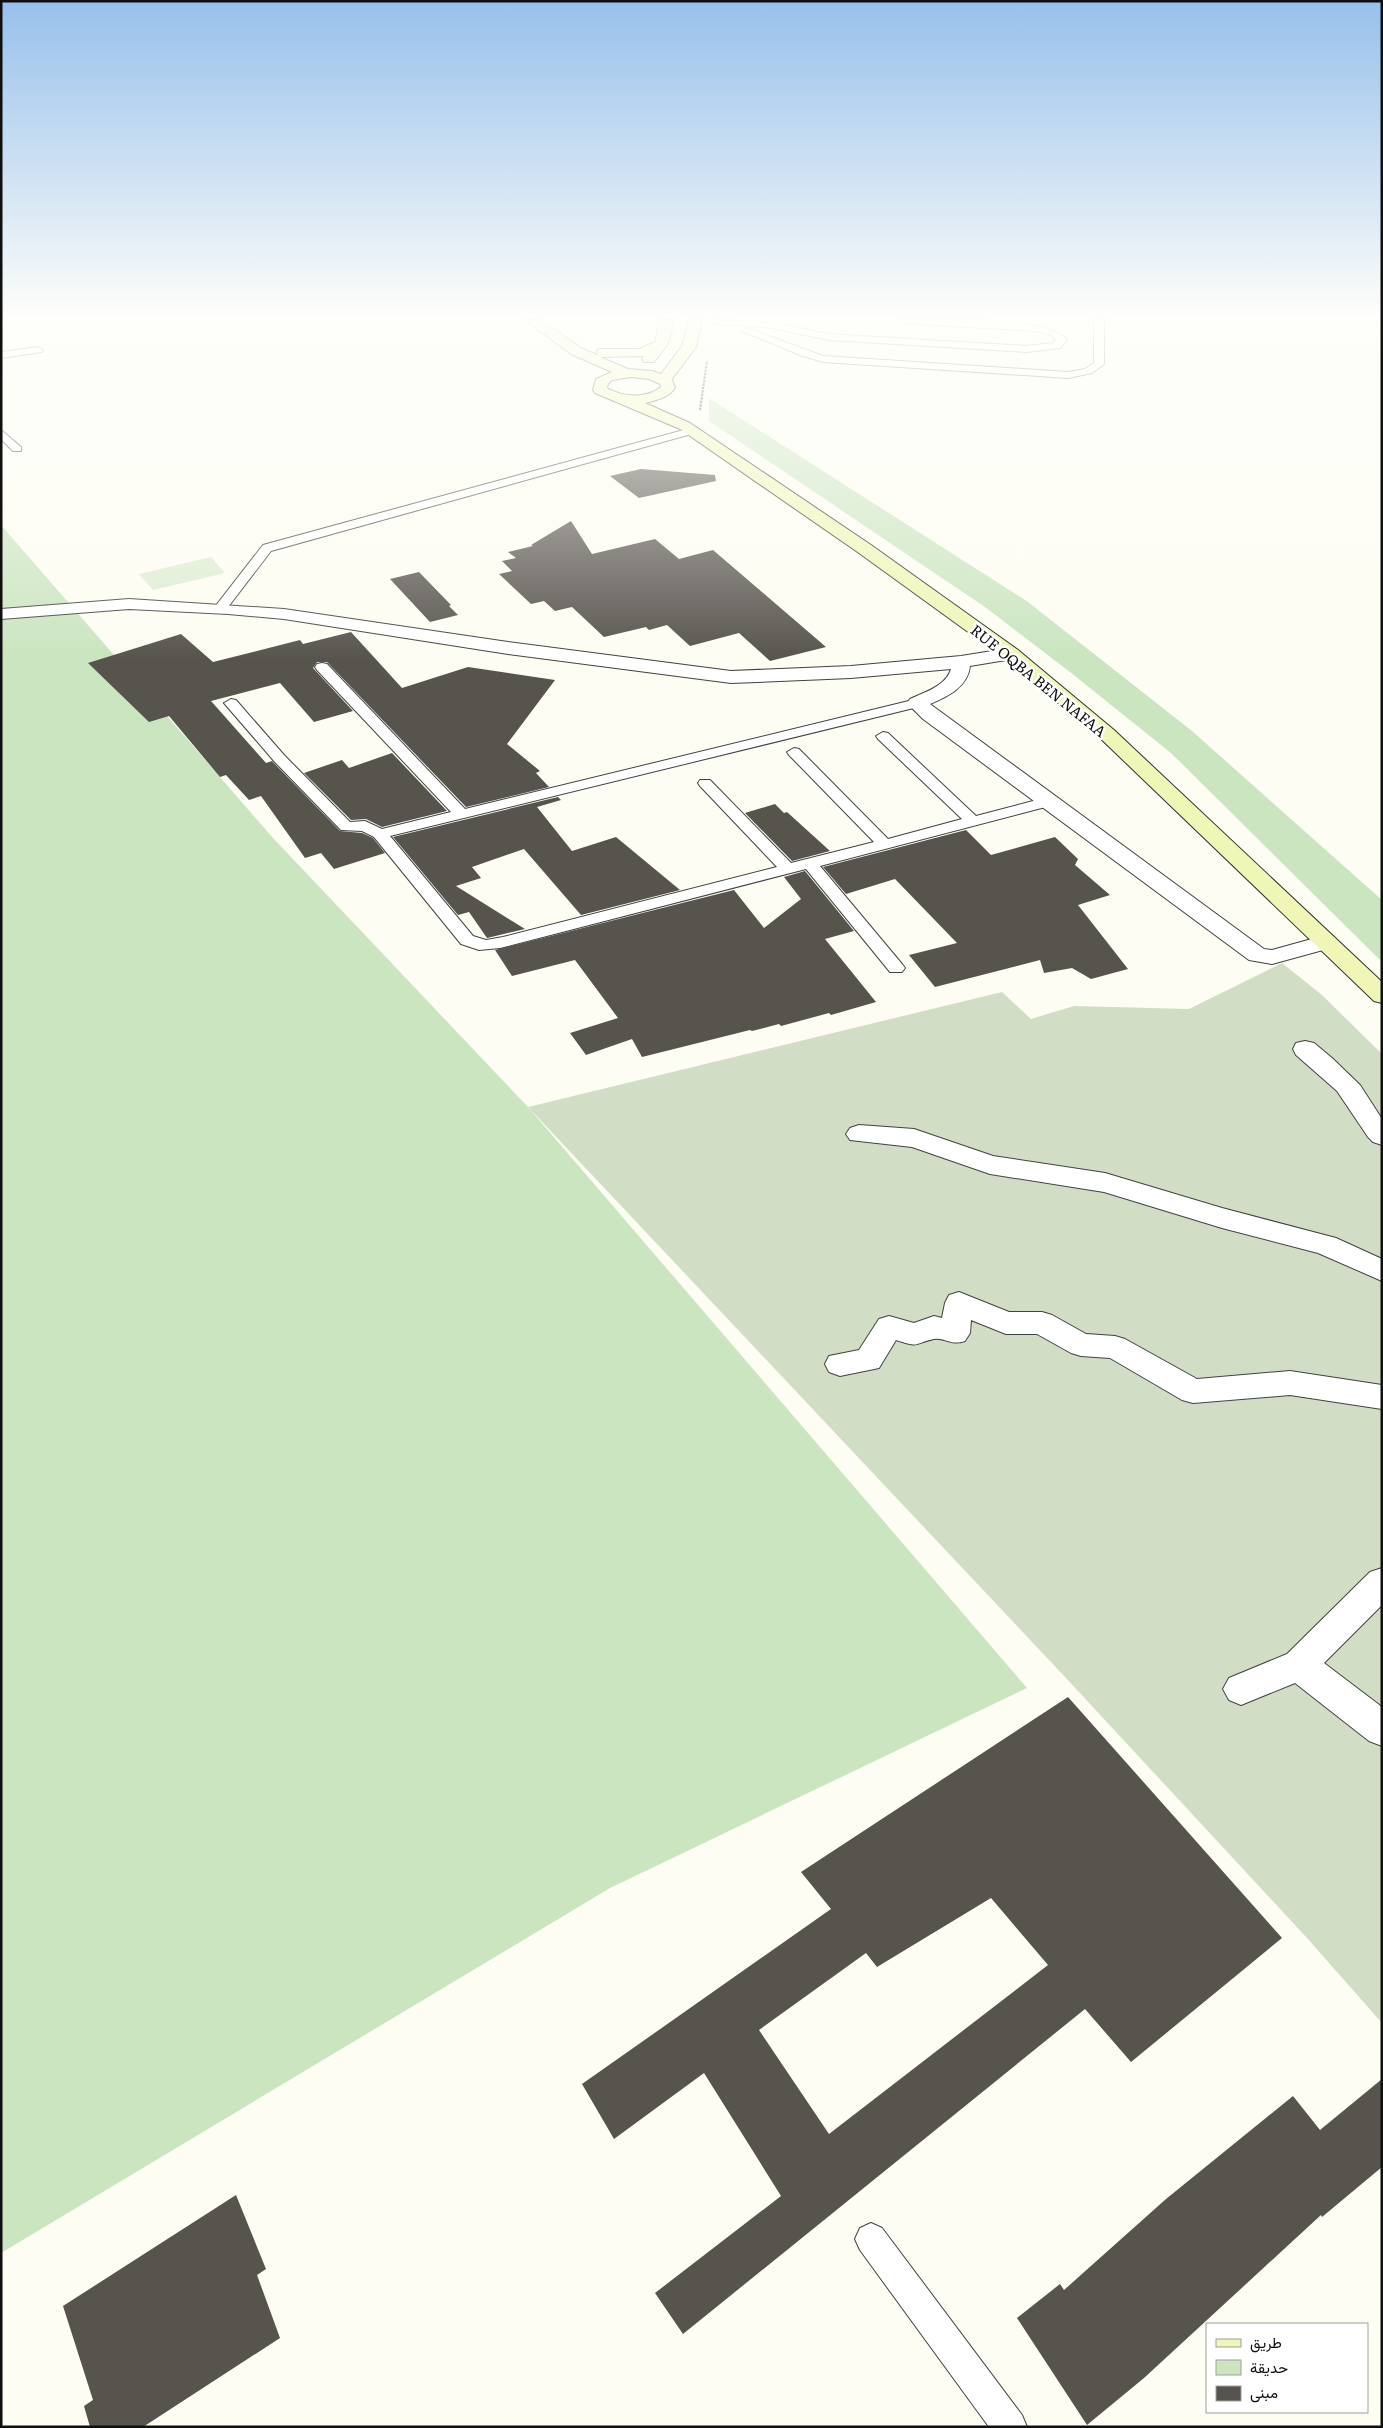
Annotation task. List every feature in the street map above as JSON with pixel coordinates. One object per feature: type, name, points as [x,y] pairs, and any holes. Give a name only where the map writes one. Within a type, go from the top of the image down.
[{"type":"street","name":"RUE OQBA BEN NAFAA","points":[[695,433],[865,549],[1011,654],[1107,734],[1382,996]]},
{"type":"street","points":[[1,614],[129,604],[220,608],[284,614],[508,648],[732,677],[807,675],[961,662],[1011,654]]},
{"type":"street","points":[[961,662],[961,672],[956,681],[945,690],[917,703],[1048,802],[1258,955],[1272,957],[1326,942]]},
{"type":"street","points":[[1305,1049],[1335,1074],[1351,1091],[1372,1128],[1382,1136]]},
{"type":"street","points":[[859,1134],[914,1138],[990,1165],[1105,1183],[1222,1218],[1326,1245],[1382,1271]]},
{"type":"street","points":[[840,1364],[868,1360],[889,1327],[916,1335],[934,1327],[955,1333],[959,1303],[1006,1323],[1042,1323],[1080,1345],[1115,1347],[1193,1391],[1290,1383],[1382,1397]]},
{"type":"street","points":[[1241,1689],[1299,1665],[1382,1582]]},
{"type":"street","points":[[1299,1665],[1382,1729]]},
{"type":"lane","points":[[1,433],[17,449]]},
{"type":"lane","points":[[220,608],[267,548],[678,433]]},
{"type":"lane","points":[[322,667],[461,813]]},
{"type":"lane","points":[[231,703],[279,758],[346,827],[365,826],[380,834],[472,944],[481,945],[521,938],[1048,802]]},
{"type":"lane","points":[[380,834],[917,703]]},
{"type":"lane","points":[[883,736],[973,821]]},
{"type":"lane","points":[[794,752],[884,844]]},
{"type":"lane","points":[[705,783],[788,869]]},
{"type":"lane","points":[[809,863],[896,968]]},
{"type":"lane","points":[[871,2240],[1010,2427]]},
{"type":"green space","points":[[727,433],[764,433],[1028,602],[1192,731],[1382,900],[1382,962],[1171,753],[985,607]]},
{"type":"green space","points":[[1,525],[273,838],[528,1107],[1027,1688],[610,1888],[1,2253]]},
{"type":"green space","points":[[211,557],[225,573],[153,590],[139,574]]},
{"type":"green space","points":[[1282,963],[1322,995],[1382,1054],[1382,2023],[1307,1938],[1066,1678],[528,1107],[1002,992],[1031,1019],[1074,1006],[1189,1009]]},
{"type":"building","points":[[641,469],[715,475],[716,481],[639,498],[610,476]]},
{"type":"building","points":[[571,521],[592,554],[655,539],[679,559],[713,550],[826,647],[770,661],[739,633],[690,646],[667,625],[649,630],[646,627],[604,637],[572,607],[555,611],[544,601],[531,604],[499,574],[512,571],[502,561],[516,558],[508,552],[533,546],[531,545]]},
{"type":"building","points":[[419,572],[451,605],[449,606],[458,615],[430,622],[390,579]]},
{"type":"building","points":[[351,632],[402,688],[468,667],[555,680],[507,744],[540,771],[536,773],[549,787],[466,807],[327,662],[317,662],[313,668],[353,711],[314,722],[280,683],[211,701],[266,763],[272,761],[340,831],[362,833],[373,838],[385,853],[334,869],[321,853],[305,858],[261,796],[249,800],[226,775],[220,777],[169,716],[149,722],[88,663],[181,634],[213,662],[300,640],[303,644]]},
{"type":"building","points":[[392,753],[447,811],[382,827],[366,819],[351,820],[304,773],[342,760],[349,768]]},
{"type":"building","points":[[558,797],[561,800],[537,807],[572,851],[616,837],[680,890],[581,915],[524,849],[472,867],[481,878],[456,886],[525,929],[487,938],[469,912],[458,915],[393,837]]},
{"type":"building","points":[[775,804],[784,813],[787,812],[830,851],[792,861],[745,813]]},
{"type":"building","points":[[966,830],[991,855],[1055,837],[1078,859],[1075,865],[1110,895],[1078,905],[1128,969],[1091,979],[1072,968],[1044,973],[1040,960],[935,987],[909,955],[957,943],[895,879],[846,894],[823,867]]},
{"type":"building","points":[[805,871],[854,931],[825,939],[876,1002],[831,1015],[829,1013],[781,1026],[779,1024],[750,1030],[642,1057],[632,1039],[586,1055],[570,1033],[618,1018],[575,960],[512,976],[495,950],[734,890],[764,928],[801,899],[784,877]]},
{"type":"building","points":[[1068,1697],[1282,1938],[1131,2062],[1085,2009],[683,2334],[655,2293],[781,2196],[704,2073],[614,2139],[582,2084],[831,1909],[801,1872]],"holes":[[[991,1898],[1048,1965],[829,2134],[759,2030],[866,1953],[877,1967]]]},
{"type":"building","points":[[1382,2079],[1382,2167],[1322,2217],[1321,2215],[1144,2378],[1087,2425],[1017,2318],[1060,2284],[1064,2290],[1166,2199],[1293,2096],[1320,2130]]},
{"type":"building","points":[[236,2195],[266,2269],[257,2275],[280,2338],[143,2427],[90,2427],[84,2406],[93,2400],[63,2306]]}]
